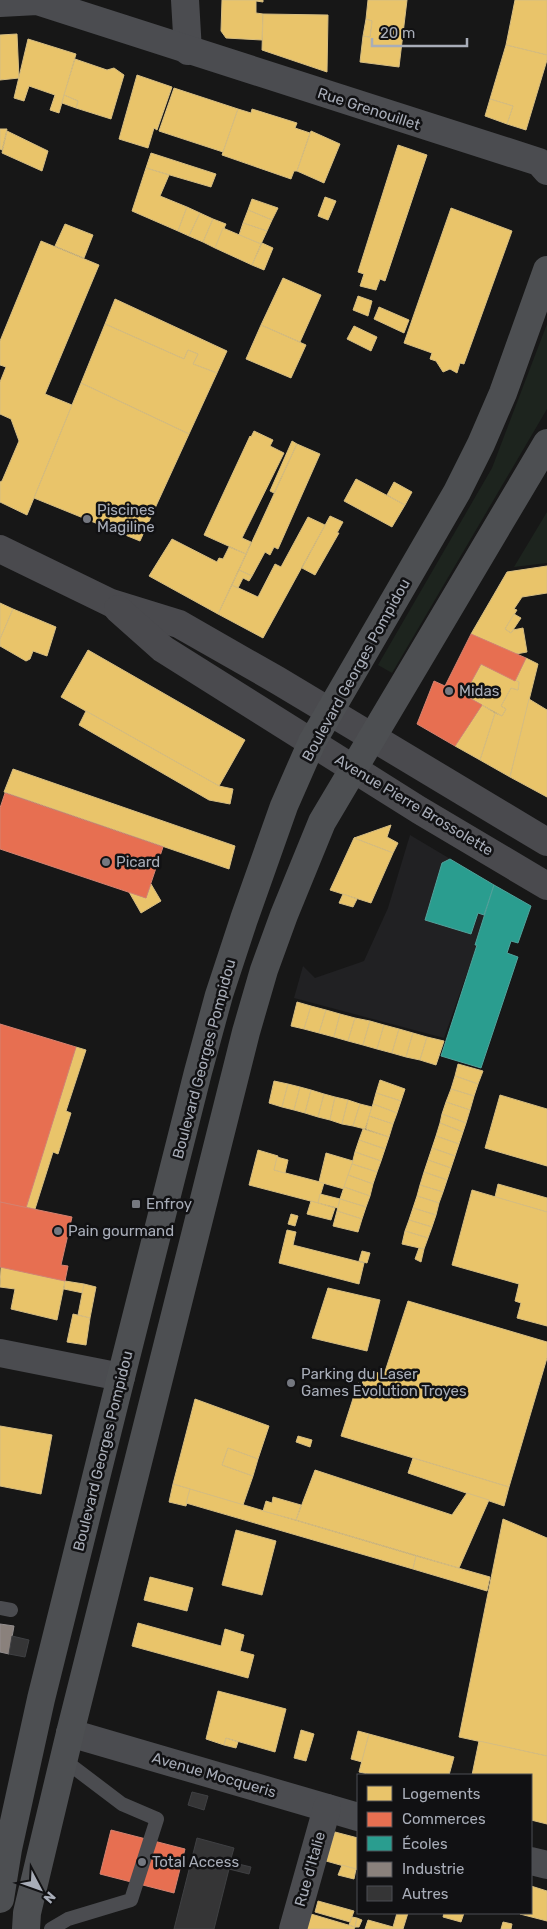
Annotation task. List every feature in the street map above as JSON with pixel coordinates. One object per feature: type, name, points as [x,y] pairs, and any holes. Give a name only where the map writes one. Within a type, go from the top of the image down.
[{"type":"main road","name":"Boulevard Georges Pompidou","points":[[0,1899],[8,1849],[41,1699],[219,995],[284,806],[312,742],[457,492],[481,444],[503,393],[547,270]]},
{"type":"main road","points":[[26,1929],[27,1913],[70,1733],[239,1060],[264,970],[322,822],[547,443]]},
{"type":"main road","name":"Avenue Pierre Brossolette","points":[[0,549],[111,603],[179,624],[547,842]]},
{"type":"main road","name":"Avenue Pierre Brossolette","points":[[111,603],[163,649],[354,769],[547,886]]},
{"type":"street","points":[[185,0],[188,51]]},
{"type":"street","name":"Rue Grenouillet","points":[[0,3],[37,2],[538,162],[547,171]]},
{"type":"street","points":[[0,1353],[121,1377]]},
{"type":"street","name":"Avenue Mocqueris","points":[[70,1733],[357,1816]]},
{"type":"street","name":"Rue d'Italie","points":[[293,1929],[327,1808]]},
{"type":"street","points":[[532,1861],[547,1865]]},
{"type":"lane","points":[[51,1929],[68,1919],[131,1900],[157,1819],[122,1804],[64,1760]]},
{"type":"shaded area","points":[[547,324],[547,409],[392,673],[378,665],[492,468]]},
{"type":"shaded area","points":[[547,512],[547,563],[514,567]]},
{"type":"shaded area","points":[[410,835],[494,885],[475,945],[477,945],[444,1038],[294,998],[303,966],[315,978],[364,961],[388,908]]},
{"type":"building: Logements","points":[[222,0],[263,0],[263,2],[256,1],[256,13],[263,14],[262,40],[226,38],[221,31]]},
{"type":"building: Logements","points":[[368,0],[407,0],[399,67],[360,62],[363,36],[370,37],[372,21],[366,19]]},
{"type":"building: Logements","points":[[515,0],[547,0],[547,55],[506,45]]},
{"type":"building: Logements","points":[[263,14],[328,15],[327,72],[262,50]]},
{"type":"building: Logements","points":[[366,19],[372,21],[370,37],[363,36]]},
{"type":"building: Logements","points":[[17,34],[19,78],[0,80],[0,35]]},
{"type":"building: Logements","points":[[28,39],[76,54],[59,113],[50,110],[55,95],[29,86],[24,101],[14,98]]},
{"type":"building: Logements","points":[[506,45],[547,55],[526,130],[507,124],[513,106],[490,99]]},
{"type":"building: Logements","points":[[75,59],[107,70],[114,68],[124,75],[111,119],[76,108],[78,101],[64,95]]},
{"type":"building: Logements","points":[[137,75],[172,87],[157,130],[154,128],[148,148],[119,139]]},
{"type":"building: Logements","points":[[174,88],[238,109],[223,152],[159,131]]},
{"type":"building: Logements","points":[[64,95],[78,101],[76,108],[62,103]]},
{"type":"building: Logements","points":[[490,99],[513,106],[507,124],[485,116]]},
{"type":"building: Logements","points":[[238,109],[251,113],[252,109],[297,123],[295,128],[310,133],[297,171],[294,171],[291,179],[222,155]]},
{"type":"building: Logements","points":[[0,129],[7,129],[2,150],[0,149]]},
{"type":"building: Logements","points":[[7,131],[48,151],[42,171],[2,153]]},
{"type":"building: Logements","points":[[311,131],[340,144],[324,183],[297,171]]},
{"type":"building: Logements","points":[[398,145],[427,155],[385,281],[380,279],[376,290],[360,286],[364,274],[358,272]]},
{"type":"building: Logements","points":[[151,153],[216,174],[211,187],[146,168]]},
{"type":"building: Logements","points":[[146,168],[169,175],[160,196],[187,207],[178,231],[132,211]]},
{"type":"building: Logements","points":[[325,197],[336,201],[328,220],[318,216]]},
{"type":"building: Logements","points":[[252,199],[278,208],[272,220],[248,210]]},
{"type":"building: Logements","points":[[187,207],[200,213],[189,236],[178,231]]},
{"type":"building: Logements","points":[[451,208],[512,231],[464,364],[460,363],[457,373],[450,369],[443,372],[436,361],[430,359],[432,353],[404,343]]},
{"type":"building: Logements","points":[[248,210],[272,220],[267,231],[243,223]]},
{"type":"building: Logements","points":[[200,213],[213,219],[203,242],[189,236]]},
{"type":"building: Logements","points":[[213,219],[226,224],[215,248],[203,242]]},
{"type":"building: Logements","points":[[243,223],[267,231],[261,244],[239,235]]},
{"type":"building: Logements","points":[[65,224],[93,235],[84,258],[55,246]]},
{"type":"building: Logements","points":[[223,228],[261,244],[252,265],[215,248]]},
{"type":"building: Logements","points":[[41,241],[99,265],[45,394],[72,405],[27,515],[0,502],[0,482],[19,441],[11,419],[0,414],[0,382],[6,367],[0,365],[0,341]]},
{"type":"building: Logements","points":[[262,243],[273,248],[264,270],[252,265]]},
{"type":"building: Logements","points":[[283,278],[321,295],[300,342],[261,325]]},
{"type":"building: Logements","points":[[358,296],[372,301],[368,316],[353,310]]},
{"type":"building: Logements","points":[[115,299],[227,351],[217,373],[193,364],[198,354],[188,350],[184,359],[105,324]]},
{"type":"building: Logements","points":[[379,307],[409,320],[404,333],[374,319]]},
{"type":"building: Logements","points":[[105,324],[184,359],[188,350],[198,354],[193,364],[217,373],[189,434],[81,383]]},
{"type":"building: Logements","points":[[261,325],[306,345],[291,378],[246,359]]},
{"type":"building: Logements","points":[[354,326],[377,337],[371,351],[347,339]]},
{"type":"building: Logements","points":[[81,383],[189,434],[140,541],[34,498]]},
{"type":"building: Logements","points":[[254,431],[273,440],[270,446],[284,453],[242,538],[251,542],[246,554],[204,535]]},
{"type":"building: Logements","points":[[292,441],[297,444],[274,493],[270,491]]},
{"type":"building: Logements","points":[[297,444],[320,454],[278,549],[274,547],[270,555],[265,552],[252,576],[239,570]]},
{"type":"building: Logements","points":[[356,479],[405,505],[392,527],[344,501]]},
{"type":"building: Logements","points":[[394,482],[412,492],[405,505],[387,495]]},
{"type":"building: Logements","points":[[330,516],[343,522],[337,533],[339,533],[315,575],[302,568]]},
{"type":"building: Logements","points":[[308,517],[325,525],[263,638],[218,614],[232,585],[258,597],[275,564],[281,567]]},
{"type":"building: Logements","points":[[172,539],[217,562],[219,558],[223,559],[229,547],[246,554],[218,614],[149,576]]},
{"type":"building: Logements","points":[[547,566],[547,593],[522,597],[514,609],[517,610],[505,629],[511,633],[513,630],[523,628],[527,652],[516,654],[471,634],[507,572]]},
{"type":"building: Logements","points":[[239,570],[252,576],[249,581],[243,578],[238,588],[232,585]]},
{"type":"building: Logements","points":[[0,603],[13,609],[0,639]]},
{"type":"building: Logements","points":[[13,609],[56,627],[47,656],[33,651],[30,659],[26,661],[0,646],[0,639]]},
{"type":"building: Logements","points":[[514,614],[521,618],[511,633],[505,629]]},
{"type":"building: Logements","points":[[88,650],[245,740],[219,786],[61,697]]},
{"type":"building: Logements","points":[[526,658],[538,664],[510,777],[480,760],[495,713],[502,716],[506,709],[501,706],[511,688],[518,690],[519,682],[515,681]]},
{"type":"building: Logements","points":[[481,664],[519,682],[518,690],[511,688],[501,706],[506,709],[502,716],[464,695]]},
{"type":"building: Logements","points":[[529,699],[547,710],[547,797],[510,777]]},
{"type":"building: Logements","points":[[482,705],[495,713],[480,760],[455,746]]},
{"type":"building: Logements","points":[[86,711],[219,786],[233,789],[230,804],[209,800],[79,725]]},
{"type":"building: Logements","points":[[13,769],[235,846],[229,869],[4,792]]},
{"type":"building: Logements","points":[[391,825],[387,837],[398,843],[393,853],[354,838]]},
{"type":"building: Logements","points":[[354,838],[393,853],[371,903],[330,890]]},
{"type":"building: Logements","points":[[151,884],[161,901],[141,913],[129,892],[146,898]]},
{"type":"building: Logements","points":[[343,894],[357,899],[353,907],[339,903]]},
{"type":"building: Logements","points":[[297,1002],[311,1006],[304,1029],[291,1026]]},
{"type":"building: Logements","points":[[311,1006],[326,1010],[319,1033],[304,1029]]},
{"type":"building: Logements","points":[[326,1010],[340,1014],[334,1037],[319,1033]]},
{"type":"building: Logements","points":[[340,1014],[355,1018],[348,1041],[334,1037]]},
{"type":"building: Logements","points":[[355,1018],[370,1021],[363,1045],[348,1041]]},
{"type":"building: Logements","points":[[370,1021],[384,1025],[377,1049],[363,1045]]},
{"type":"building: Logements","points":[[384,1025],[399,1029],[392,1053],[377,1049]]},
{"type":"building: Logements","points":[[399,1029],[413,1033],[406,1057],[392,1053]]},
{"type":"building: Logements","points":[[413,1033],[427,1037],[420,1060],[406,1057]]},
{"type":"building: Logements","points":[[427,1037],[444,1041],[436,1065],[420,1060]]},
{"type":"building: Logements","points":[[76,1047],[86,1050],[66,1111],[71,1113],[58,1154],[53,1152],[35,1209],[26,1207]]},
{"type":"building: Logements","points":[[458,1064],[483,1071],[478,1084],[455,1076]]},
{"type":"building: Logements","points":[[455,1076],[478,1084],[474,1096],[451,1089]]},
{"type":"building: Logements","points":[[380,1080],[405,1089],[401,1101],[376,1093]]},
{"type":"building: Logements","points":[[274,1081],[288,1084],[282,1107],[269,1103]]},
{"type":"building: Logements","points":[[288,1084],[300,1087],[294,1110],[282,1107]]},
{"type":"building: Logements","points":[[300,1087],[311,1090],[305,1113],[294,1110]]},
{"type":"building: Logements","points":[[451,1089],[474,1096],[470,1110],[446,1102]]},
{"type":"building: Logements","points":[[311,1090],[324,1094],[318,1117],[305,1113]]},
{"type":"building: Logements","points":[[376,1093],[401,1101],[397,1113],[373,1104]]},
{"type":"building: Logements","points":[[324,1094],[335,1097],[330,1120],[318,1117]]},
{"type":"building: Logements","points":[[500,1095],[547,1109],[547,1166],[485,1148]]},
{"type":"building: Logements","points":[[335,1097],[348,1100],[342,1124],[330,1120]]},
{"type":"building: Logements","points":[[348,1100],[360,1104],[353,1126],[342,1124]]},
{"type":"building: Logements","points":[[446,1102],[470,1110],[466,1123],[442,1114]]},
{"type":"building: Logements","points":[[360,1104],[372,1107],[365,1129],[353,1126]]},
{"type":"building: Logements","points":[[373,1104],[397,1113],[393,1124],[369,1116]]},
{"type":"building: Logements","points":[[442,1114],[466,1123],[463,1132],[440,1123]]},
{"type":"building: Logements","points":[[369,1116],[393,1124],[389,1137],[366,1129]]},
{"type":"building: Logements","points":[[440,1123],[463,1132],[459,1144],[436,1136]]},
{"type":"building: Logements","points":[[363,1129],[389,1137],[385,1149],[359,1140]]},
{"type":"building: Logements","points":[[436,1136],[459,1144],[455,1156],[432,1148]]},
{"type":"building: Logements","points":[[359,1140],[385,1149],[381,1161],[355,1152]]},
{"type":"building: Logements","points":[[432,1148],[455,1156],[451,1168],[428,1160]]},
{"type":"building: Logements","points":[[258,1150],[278,1156],[274,1170],[324,1183],[318,1203],[249,1185]]},
{"type":"building: Logements","points":[[355,1152],[381,1161],[377,1172],[352,1164]]},
{"type":"building: Logements","points":[[326,1153],[353,1161],[344,1189],[319,1182]]},
{"type":"building: Logements","points":[[277,1157],[288,1160],[285,1173],[274,1170]]},
{"type":"building: Logements","points":[[428,1160],[451,1168],[447,1180],[424,1172]]},
{"type":"building: Logements","points":[[352,1164],[377,1172],[373,1184],[348,1175]]},
{"type":"building: Logements","points":[[424,1172],[447,1180],[443,1192],[420,1185]]},
{"type":"building: Logements","points":[[348,1175],[373,1184],[370,1196],[344,1187]]},
{"type":"building: Logements","points":[[498,1184],[547,1198],[547,1212],[495,1197]]},
{"type":"building: Logements","points":[[420,1185],[443,1192],[439,1203],[417,1196]]},
{"type":"building: Logements","points":[[344,1187],[370,1196],[366,1207],[340,1199]]},
{"type":"building: Logements","points":[[472,1190],[547,1212],[547,1326],[517,1318],[521,1303],[515,1301],[519,1284],[452,1265]]},
{"type":"building: Logements","points":[[320,1194],[340,1199],[338,1208],[318,1203]]},
{"type":"building: Logements","points":[[417,1196],[439,1203],[436,1215],[413,1208]]},
{"type":"building: Logements","points":[[340,1199],[366,1207],[362,1219],[337,1211]]},
{"type":"building: Logements","points":[[311,1201],[335,1208],[331,1220],[307,1214]]},
{"type":"building: Logements","points":[[413,1208],[436,1215],[432,1227],[409,1220]]},
{"type":"building: Logements","points":[[337,1211],[362,1219],[358,1232],[333,1226]]},
{"type":"building: Logements","points":[[291,1214],[298,1216],[295,1226],[288,1224]]},
{"type":"building: Logements","points":[[409,1220],[432,1227],[428,1238],[405,1231]]},
{"type":"building: Logements","points":[[287,1230],[296,1232],[293,1245],[364,1263],[359,1284],[279,1263]]},
{"type":"building: Logements","points":[[405,1231],[428,1238],[424,1249],[402,1244]]},
{"type":"building: Logements","points":[[419,1248],[424,1249],[421,1262],[415,1259]]},
{"type":"building: Logements","points":[[362,1251],[370,1253],[367,1263],[359,1261]]},
{"type":"building: Logements","points":[[1,1267],[65,1281],[57,1320],[11,1309],[15,1289],[0,1287]]},
{"type":"building: Logements","points":[[65,1281],[84,1284],[83,1293],[64,1289]]},
{"type":"building: Logements","points":[[84,1284],[96,1287],[90,1318],[78,1315]]},
{"type":"building: Logements","points":[[328,1288],[380,1300],[367,1351],[312,1338]]},
{"type":"building: Logements","points":[[408,1301],[547,1342],[547,1358],[509,1487],[341,1436],[358,1383],[379,1390]]},
{"type":"building: Logements","points":[[73,1314],[90,1318],[86,1345],[67,1342]]},
{"type":"building: Logements","points":[[367,1369],[384,1375],[379,1390],[362,1384]]},
{"type":"building: Logements","points":[[195,1399],[269,1426],[258,1459],[228,1448],[222,1465],[253,1476],[243,1505],[173,1484]]},
{"type":"building: Logements","points":[[0,1426],[52,1435],[41,1494],[0,1486]]},
{"type":"building: Logements","points":[[298,1436],[312,1440],[310,1447],[296,1442]]},
{"type":"building: Logements","points":[[228,1448],[258,1459],[253,1476],[222,1465]]},
{"type":"building: Logements","points":[[413,1458],[509,1487],[504,1506],[408,1473]]},
{"type":"building: Logements","points":[[315,1470],[452,1515],[467,1493],[489,1500],[459,1568],[296,1520]]},
{"type":"building: Logements","points":[[173,1484],[190,1489],[186,1506],[169,1502]]},
{"type":"building: Logements","points":[[190,1489],[416,1556],[413,1569],[186,1503]]},
{"type":"building: Logements","points":[[273,1497],[301,1505],[296,1520],[263,1511],[266,1501],[272,1503]]},
{"type":"building: Logements","points":[[503,1519],[547,1538],[547,1756],[459,1737]]},
{"type":"building: Logements","points":[[236,1530],[276,1541],[262,1595],[222,1585]]},
{"type":"building: Logements","points":[[416,1556],[490,1577],[487,1591],[413,1569]]},
{"type":"building: Logements","points":[[150,1577],[193,1588],[187,1611],[144,1600]]},
{"type":"building: Logements","points":[[138,1623],[221,1646],[225,1629],[244,1635],[240,1651],[254,1655],[248,1678],[132,1646]]},
{"type":"building: Logements","points":[[218,1691],[286,1709],[275,1752],[226,1738],[224,1745],[206,1739]]},
{"type":"building: Logements","points":[[301,1730],[314,1734],[306,1761],[294,1758]]},
{"type":"building: Logements","points":[[358,1731],[369,1734],[362,1762],[351,1759]]},
{"type":"building: Logements","points":[[369,1734],[454,1757],[449,1774],[368,1774],[359,1772]]},
{"type":"building: Logements","points":[[226,1738],[238,1742],[236,1748],[224,1745]]},
{"type":"building: Logements","points":[[479,1741],[547,1756],[547,1824],[532,1820],[532,1774],[472,1774]]},
{"type":"building: Logements","points":[[335,1832],[357,1838],[357,1870],[326,1861]]},
{"type":"building: Logements","points":[[342,1865],[356,1869],[354,1879],[338,1875]]},
{"type":"building: Logements","points":[[532,1886],[547,1891],[547,1921],[520,1914],[532,1914]]},
{"type":"building: Logements","points":[[318,1901],[354,1911],[350,1922],[315,1912]]},
{"type":"building: Logements","points":[[311,1914],[355,1927],[354,1929],[307,1929]]},
{"type":"building: Logements","points":[[397,1914],[408,1914],[403,1929],[365,1929],[368,1920],[393,1927]]},
{"type":"building: Logements","points":[[444,1914],[464,1914],[461,1922],[443,1917]]},
{"type":"building: Logements","points":[[352,1917],[357,1918],[355,1927],[349,1925]]},
{"type":"building: Logements","points":[[357,1918],[362,1920],[359,1927],[355,1927]]},
{"type":"building: Logements","points":[[503,1922],[512,1924],[511,1929],[501,1929]]},
{"type":"building: Commerces","name":"Midas","points":[[471,634],[526,658],[515,681],[481,664],[464,695],[482,705],[455,746],[417,724],[434,681],[445,686]]},
{"type":"building: Commerces","points":[[5,793],[163,847],[146,898],[0,849],[0,808]]},
{"type":"building: Commerces","points":[[0,1024],[76,1047],[26,1208],[0,1202]]},
{"type":"building: Commerces","points":[[0,1202],[72,1217],[61,1265],[68,1266],[65,1281],[0,1267]]},
{"type":"building: Commerces","name":"Total Access","points":[[111,1830],[185,1849],[174,1893],[100,1874]]},
{"type":"building: Écoles","points":[[450,859],[494,885],[484,915],[478,913],[471,934],[425,920],[442,863]]},
{"type":"building: Écoles","points":[[494,885],[531,906],[518,943],[511,941],[507,953],[518,957],[481,1068],[441,1056],[477,945],[475,945]]},
{"type":"building: Industrie","points":[[0,1624],[14,1626],[9,1654],[0,1652]]},
{"type":"building: Autres","points":[[12,1636],[29,1640],[25,1657],[9,1654]]},
{"type":"building: Autres","points":[[192,1792],[208,1796],[204,1810],[188,1805]]},
{"type":"building: Autres","points":[[197,1838],[234,1848],[230,1862],[251,1867],[249,1874],[229,1869],[214,1929],[174,1929]]},
{"type":"place","name":"Piscines Magiline","points":[[87,519]]},
{"type":"place","name":"Midas","points":[[449,691]]},
{"type":"place","name":"Picard","points":[[106,862]]},
{"type":"place","name":"Enfroy","points":[[136,1204]]},
{"type":"place","name":"Pain gourmand","points":[[58,1231]]},
{"type":"place","name":"Parking du Laser Games Evolution Troyes","points":[[291,1383]]},
{"type":"place","name":"Total Access","points":[[142,1862]]}]
